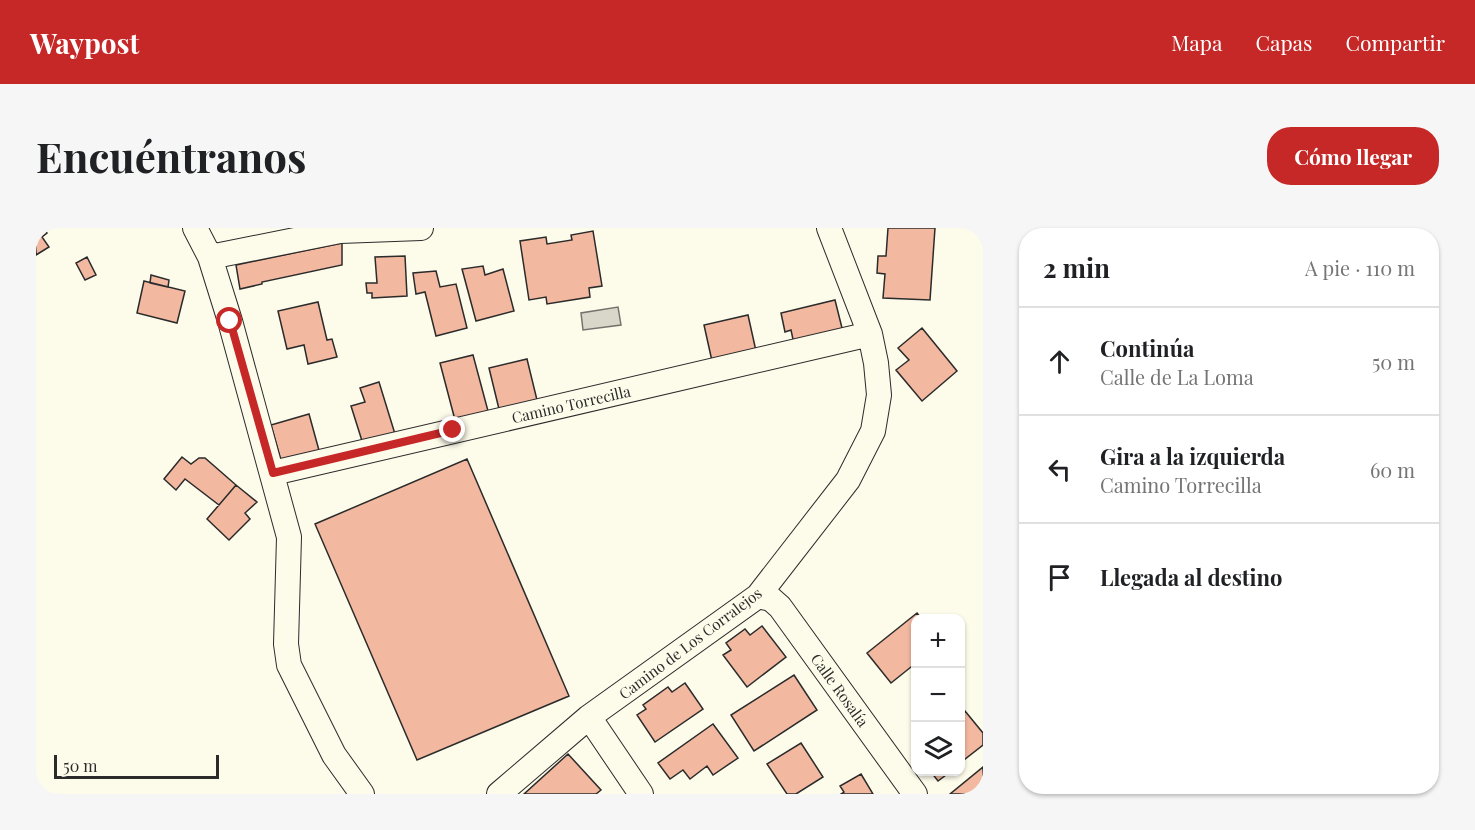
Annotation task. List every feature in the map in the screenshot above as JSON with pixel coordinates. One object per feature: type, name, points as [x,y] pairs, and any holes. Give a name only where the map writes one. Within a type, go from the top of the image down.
[{"type":"street","points":[[195,228],[210,257],[273,473],[289,537],[286,644],[289,665],[334,755],[362,794]]},
{"type":"street","points":[[210,257],[340,231],[421,228]]},
{"type":"street","name":"Camino de Los Corralejos","points":[[499,794],[589,717],[758,596],[848,480],[873,431],[879,395],[870,334],[829,228]]},
{"type":"street","name":"Camino Torrecilla","points":[[273,473],[870,334]]},
{"type":"street","name":"Calle Rosalía","points":[[758,596],[771,599],[780,607],[915,794]]},
{"type":"street","points":[[589,717],[641,794]]},
{"type":"shaded area","points":[[618,307],[621,325],[583,330],[581,313]]},
{"type":"building","points":[[36,228],[44,228],[47,233],[42,237],[49,247],[36,255]]},
{"type":"building","points":[[888,228],[935,228],[930,300],[883,298],[885,274],[877,273],[878,256],[886,256]]},
{"type":"building","points":[[593,231],[602,286],[589,288],[590,297],[547,304],[546,297],[529,300],[520,241],[546,237],[547,244],[572,240],[571,235]]},
{"type":"building","points":[[342,243],[342,265],[240,289],[236,265]]},
{"type":"building","points":[[405,256],[407,296],[372,298],[372,293],[367,293],[366,283],[377,283],[375,257]]},
{"type":"building","points":[[87,257],[96,275],[85,280],[76,263]]},
{"type":"building","points":[[483,266],[485,275],[503,269],[514,311],[476,321],[462,269]]},
{"type":"building","points":[[436,271],[440,287],[456,284],[467,328],[436,336],[425,292],[416,294],[413,273]]},
{"type":"building","points":[[151,275],[169,280],[168,287],[150,283]]},
{"type":"building","points":[[144,281],[185,291],[177,323],[137,313]]},
{"type":"building","points":[[835,300],[843,332],[794,344],[791,330],[785,332],[781,313]]},
{"type":"building","points":[[318,302],[327,340],[332,339],[337,357],[308,364],[304,345],[287,349],[278,311]]},
{"type":"building","points":[[748,315],[756,351],[712,361],[704,325]]},
{"type":"building","points":[[922,328],[957,371],[922,401],[896,370],[909,360],[898,348]]},
{"type":"building","points":[[473,355],[488,411],[455,420],[440,363]]},
{"type":"building","points":[[527,359],[537,400],[499,409],[489,368]]},
{"type":"building","points":[[379,382],[395,434],[363,444],[351,406],[365,402],[360,388]]},
{"type":"building","points":[[309,414],[320,454],[282,464],[271,425]]},
{"type":"building","points":[[182,457],[191,464],[199,458],[205,458],[236,485],[219,505],[185,479],[176,490],[164,479]]},
{"type":"building","points":[[467,459],[569,696],[417,760],[315,524]]},
{"type":"building","points":[[236,485],[257,502],[245,513],[250,519],[229,540],[207,519]]},
{"type":"building","points":[[911,618],[911,667],[891,683],[867,653]]},
{"type":"building","points":[[762,626],[786,657],[747,687],[723,655],[731,650],[726,643],[745,629],[750,635]]},
{"type":"building","points":[[794,675],[817,710],[754,751],[731,715]]},
{"type":"building","points":[[685,683],[703,709],[655,742],[637,715],[646,709],[643,705],[668,687],[672,692]]},
{"type":"building","points":[[965,711],[983,733],[983,745],[965,759]]},
{"type":"building","points":[[713,724],[738,758],[713,775],[707,766],[690,779],[683,770],[670,779],[658,763]]},
{"type":"building","points":[[801,743],[823,777],[796,794],[787,794],[767,764]]},
{"type":"building","points":[[568,754],[601,790],[596,794],[524,794]]},
{"type":"building","points":[[983,767],[983,794],[950,794]]},
{"type":"building","points":[[861,774],[873,794],[841,794],[844,792],[840,786]]},
{"type":"building","points":[[934,776],[945,776],[938,781]]},
{"type":"route","points":[[230,321],[273,473],[453,430]]}]
